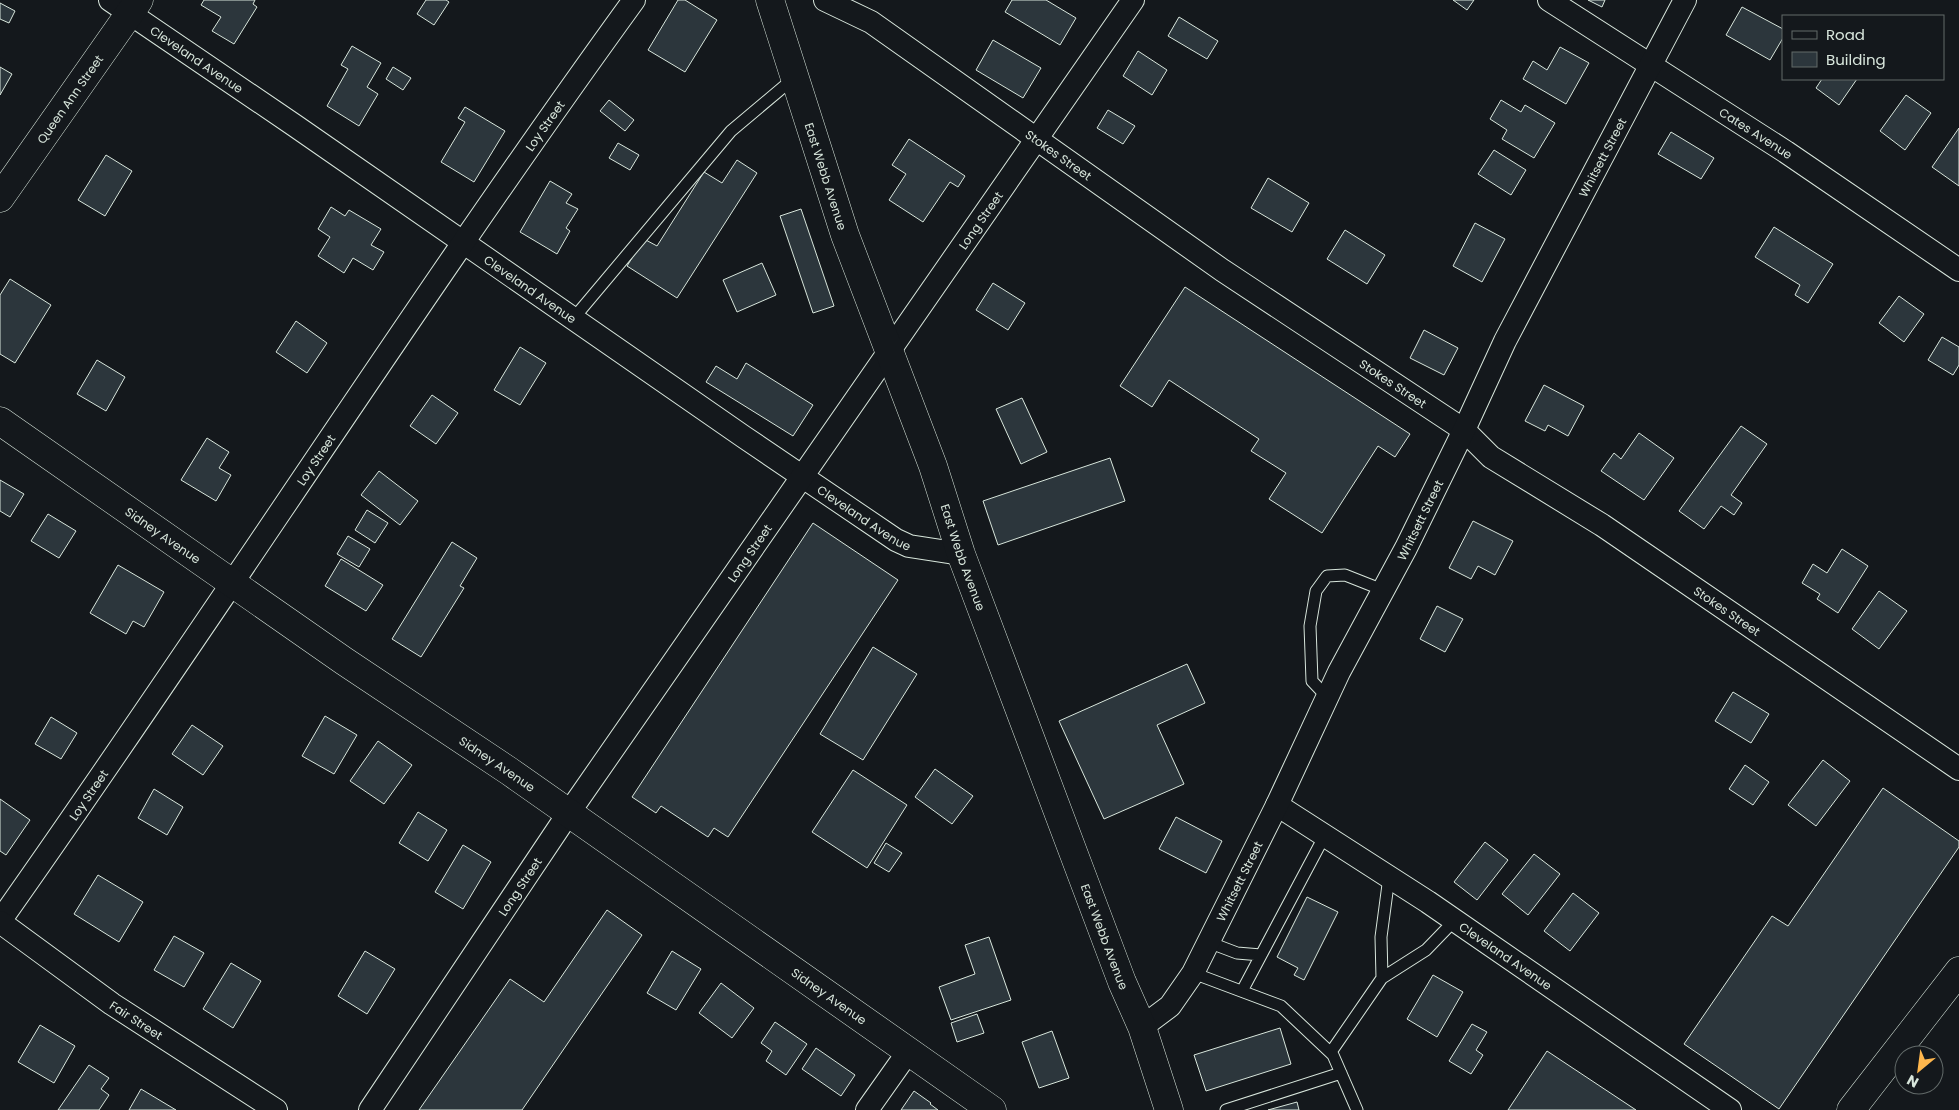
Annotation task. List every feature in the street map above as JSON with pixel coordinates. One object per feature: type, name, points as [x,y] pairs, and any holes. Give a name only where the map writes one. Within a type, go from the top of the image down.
[{"type":"main road","name":"East Webb Avenue","points":[[770,0],[845,235],[933,466],[961,554],[1122,982],[1142,1027],[1169,1110]]},
{"type":"main road","name":"Queen Ann Street","points":[[0,198],[126,4]]},
{"type":"main road","name":"Sidney Avenue","points":[[0,421],[232,581],[344,661],[508,771],[992,1110]]},
{"type":"main road","points":[[1851,1110],[1959,971]]},
{"type":"street","name":"Loy Street","points":[[0,922],[77,812],[463,243],[634,0]]},
{"type":"street","name":"Stokes Street","points":[[825,0],[871,22],[1035,140],[1222,270],[1464,430],[1491,457],[1602,525],[1959,769]]},
{"type":"street","name":"Long Street","points":[[370,1110],[568,814],[1133,0]]},
{"type":"street","name":"Cates Avenue","points":[[1549,0],[1786,152],[1959,270]]},
{"type":"street","name":"Whitsett Street","points":[[1142,1027],[1170,1006],[1193,973],[1277,805],[1327,697],[1464,430],[1505,341],[1652,66],[1685,0]]},
{"type":"street","name":"Cleveland Avenue","points":[[126,4],[294,125],[463,243],[896,540],[909,546],[961,554]]},
{"type":"street","name":"Cleveland Avenue","points":[[1277,805],[1455,920],[1730,1110]]},
{"type":"street","name":"Fair Street","points":[[0,922],[112,1004],[276,1110]]},
{"type":"street","points":[[867,1110],[908,1052]]},
{"type":"lane","points":[[574,319],[730,131],[795,77]]},
{"type":"lane","points":[[1327,697],[1312,681],[1310,626],[1316,591],[1327,576],[1345,575],[1383,590]]},
{"type":"lane","points":[[1242,990],[1325,835]]},
{"type":"lane","points":[[1382,978],[1381,937],[1389,876]]},
{"type":"lane","points":[[1331,1052],[1382,978],[1426,950],[1455,920]]},
{"type":"lane","points":[[1208,942],[1237,953],[1261,955]]},
{"type":"lane","points":[[1193,973],[1281,1006],[1331,1052],[1357,1110]]},
{"type":"lane","points":[[1226,1110],[1341,1073]]},
{"type":"building","points":[[204,0],[255,0],[253,4],[257,7],[234,44],[212,31],[221,17],[201,5]]},
{"type":"building","points":[[426,0],[446,0],[449,2],[434,25],[417,14]]},
{"type":"building","points":[[678,0],[685,0],[717,20],[685,72],[648,50]]},
{"type":"building","points":[[1012,0],[1046,0],[1076,18],[1060,45],[1005,12]]},
{"type":"building","points":[[1453,0],[1474,0],[1467,10]]},
{"type":"building","points":[[1588,0],[1605,0],[1602,7]]},
{"type":"building","points":[[0,3],[15,11],[9,23],[0,19]]},
{"type":"building","points":[[1742,7],[1782,28],[1782,40],[1770,60],[1726,35]]},
{"type":"building","points":[[1179,17],[1218,41],[1207,59],[1168,36]]},
{"type":"building","points":[[993,40],[1041,68],[1023,98],[976,70]]},
{"type":"building","points":[[352,46],[381,63],[367,87],[378,94],[359,126],[327,106],[348,69],[341,65]]},
{"type":"building","points":[[1560,47],[1589,63],[1566,104],[1523,79],[1533,61],[1547,70]]},
{"type":"building","points":[[1138,51],[1167,70],[1152,95],[1123,76]]},
{"type":"building","points":[[0,67],[12,74],[0,95]]},
{"type":"building","points":[[393,67],[411,78],[403,90],[386,79]]},
{"type":"building","points":[[1821,80],[1856,80],[1839,105],[1816,88]]},
{"type":"building","points":[[1906,95],[1931,113],[1905,150],[1880,131]]},
{"type":"building","points":[[609,100],[634,120],[625,131],[600,111]]},
{"type":"building","points":[[1501,100],[1521,112],[1525,105],[1555,123],[1534,158],[1502,139],[1507,130],[1490,119]]},
{"type":"building","points":[[465,107],[505,131],[474,182],[441,162],[465,122],[458,118]]},
{"type":"building","points":[[1108,110],[1135,126],[1123,144],[1097,128]]},
{"type":"building","points":[[1959,128],[1959,186],[1932,167]]},
{"type":"building","points":[[1671,132],[1714,158],[1701,179],[1658,154]]},
{"type":"building","points":[[909,139],[965,176],[958,187],[950,182],[923,222],[889,200],[906,174],[892,165]]},
{"type":"building","points":[[618,143],[639,155],[630,170],[609,158]]},
{"type":"building","points":[[1494,150],[1526,170],[1511,195],[1478,174]]},
{"type":"building","points":[[106,155],[132,171],[105,216],[78,200]]},
{"type":"building","points":[[737,160],[757,173],[677,298],[627,266],[644,239],[657,246],[704,172],[722,183]]},
{"type":"building","points":[[1268,178],[1309,203],[1292,232],[1251,208]]},
{"type":"building","points":[[550,181],[572,194],[566,203],[578,209],[566,228],[570,231],[557,254],[520,232]]},
{"type":"building","points":[[331,207],[345,216],[349,210],[381,229],[371,245],[384,252],[373,270],[353,258],[344,273],[318,256],[330,237],[318,229]]},
{"type":"building","points":[[801,209],[834,306],[813,313],[780,216]]},
{"type":"building","points":[[1475,223],[1505,239],[1482,282],[1453,266]]},
{"type":"building","points":[[1774,227],[1833,264],[1808,303],[1795,295],[1800,285],[1755,257]]},
{"type":"building","points":[[1345,230],[1385,255],[1367,284],[1327,259]]},
{"type":"building","points":[[762,263],[776,295],[737,312],[723,280]]},
{"type":"building","points":[[10,279],[51,305],[15,363],[0,354],[0,295]]},
{"type":"building","points":[[993,283],[1025,303],[1008,330],[976,310]]},
{"type":"building","points":[[1185,287],[1410,434],[1395,457],[1378,446],[1322,533],[1269,499],[1286,473],[1251,451],[1259,439],[1169,380],[1152,407],[1120,386]]},
{"type":"building","points":[[1899,296],[1924,314],[1904,342],[1879,323]]},
{"type":"building","points":[[296,321],[327,343],[307,373],[276,352]]},
{"type":"building","points":[[1424,330],[1458,348],[1444,375],[1410,358]]},
{"type":"building","points":[[1942,337],[1959,347],[1959,365],[1953,375],[1928,360]]},
{"type":"building","points":[[520,347],[546,363],[520,405],[494,390]]},
{"type":"building","points":[[97,360],[125,377],[106,411],[77,394]]},
{"type":"building","points":[[746,363],[813,405],[793,436],[706,382],[716,366],[737,379]]},
{"type":"building","points":[[1544,385],[1584,406],[1568,436],[1548,425],[1545,431],[1525,421]]},
{"type":"building","points":[[432,395],[458,413],[436,444],[410,426]]},
{"type":"building","points":[[1022,398],[1047,452],[1021,464],[996,409]]},
{"type":"building","points":[[1741,426],[1767,444],[1731,495],[1742,503],[1734,515],[1721,506],[1704,529],[1679,511]]},
{"type":"building","points":[[1639,433],[1674,458],[1644,500],[1601,471],[1614,453],[1621,459]]},
{"type":"building","points":[[207,438],[229,452],[219,468],[231,475],[216,501],[181,480]]},
{"type":"building","points":[[1110,458],[1125,501],[998,545],[983,501]]},
{"type":"building","points":[[379,471],[418,501],[400,525],[361,495]]},
{"type":"building","points":[[0,480],[24,494],[10,517],[0,511]]},
{"type":"building","points":[[367,510],[388,523],[375,543],[355,530]]},
{"type":"building","points":[[48,514],[76,531],[59,558],[31,541]]},
{"type":"building","points":[[1473,521],[1513,541],[1495,575],[1478,566],[1471,579],[1449,568]]},
{"type":"building","points":[[813,523],[898,580],[728,837],[714,828],[708,837],[661,806],[656,813],[632,797]]},
{"type":"building","points":[[348,536],[370,549],[359,567],[337,554]]},
{"type":"building","points":[[452,542],[477,558],[460,586],[464,588],[421,657],[392,639]]},
{"type":"building","points":[[1842,549],[1868,566],[1838,613],[1817,599],[1820,594],[1802,583],[1813,564],[1827,573]]},
{"type":"building","points":[[341,559],[383,585],[366,611],[325,586]]},
{"type":"building","points":[[118,565],[164,592],[144,627],[133,621],[126,634],[90,613]]},
{"type":"building","points":[[1879,591],[1907,611],[1879,649],[1852,629]]},
{"type":"building","points":[[1437,606],[1463,619],[1445,652],[1420,639]]},
{"type":"building","points":[[873,647],[917,674],[863,760],[820,734]]},
{"type":"building","points":[[1187,664],[1205,703],[1157,725],[1184,784],[1104,819],[1059,721]]},
{"type":"building","points":[[1733,692],[1769,714],[1751,743],[1715,721]]},
{"type":"building","points":[[325,716],[357,735],[334,774],[302,756]]},
{"type":"building","points":[[51,717],[77,733],[61,759],[35,744]]},
{"type":"building","points":[[192,725],[223,746],[203,775],[172,754]]},
{"type":"building","points":[[378,741],[412,765],[384,804],[350,781]]},
{"type":"building","points":[[1823,760],[1850,781],[1816,826],[1788,805]]},
{"type":"building","points":[[1745,765],[1769,782],[1753,805],[1729,789]]},
{"type":"building","points":[[935,769],[973,796],[952,824],[915,797]]},
{"type":"building","points":[[853,770],[907,805],[867,868],[812,832]]},
{"type":"building","points":[[1883,788],[1959,841],[1959,847],[1779,1109],[1684,1044],[1772,916],[1788,926]]},
{"type":"building","points":[[154,789],[183,807],[167,835],[138,818]]},
{"type":"building","points":[[0,799],[30,820],[6,855],[0,851]]},
{"type":"building","points":[[418,812],[447,830],[428,861],[399,843]]},
{"type":"building","points":[[1176,817],[1222,841],[1206,873],[1159,849]]},
{"type":"building","points":[[1485,842],[1508,860],[1477,900],[1454,882]]},
{"type":"building","points":[[886,843],[902,853],[889,872],[874,863]]},
{"type":"building","points":[[463,845],[491,862],[463,909],[435,892]]},
{"type":"building","points":[[1534,854],[1560,874],[1528,915],[1502,894]]},
{"type":"building","points":[[98,875],[143,902],[119,942],[74,914]]},
{"type":"building","points":[[1573,893],[1599,913],[1570,951],[1544,931]]},
{"type":"building","points":[[1307,897],[1338,912],[1304,980],[1294,975],[1298,968],[1277,957]]},
{"type":"building","points":[[607,910],[642,935],[522,1110],[419,1110],[510,979],[544,1002]]},
{"type":"building","points":[[174,936],[204,953],[184,987],[154,970]]},
{"type":"building","points":[[989,937],[1011,1000],[951,1020],[939,987],[975,974],[965,945]]},
{"type":"building","points":[[365,951],[395,969],[367,1014],[338,996]]},
{"type":"building","points":[[672,951],[701,969],[676,1010],[647,993]]},
{"type":"building","points":[[231,963],[261,981],[233,1028],[203,1009]]},
{"type":"building","points":[[1433,975],[1463,992],[1437,1037],[1407,1019]]},
{"type":"building","points":[[721,983],[754,1008],[732,1038],[699,1013]]},
{"type":"building","points":[[977,1014],[984,1033],[957,1042],[951,1023]]},
{"type":"building","points":[[775,1022],[807,1044],[786,1075],[766,1061],[772,1051],[761,1043]]},
{"type":"building","points":[[1472,1024],[1487,1032],[1476,1050],[1483,1055],[1471,1074],[1449,1061]]},
{"type":"building","points":[[40,1025],[75,1046],[54,1083],[18,1062]]},
{"type":"building","points":[[1280,1028],[1291,1064],[1206,1091],[1194,1055]]},
{"type":"building","points":[[1052,1031],[1069,1078],[1039,1088],[1022,1042]]},
{"type":"building","points":[[816,1048],[855,1075],[841,1096],[802,1069]]},
{"type":"building","points":[[1547,1051],[1636,1110],[1508,1110]]},
{"type":"building","points":[[89,1065],[109,1078],[101,1089],[109,1095],[99,1110],[58,1110]]},
{"type":"building","points":[[141,1089],[176,1110],[129,1110]]},
{"type":"building","points":[[914,1091],[931,1103],[938,1110],[901,1110]]},
{"type":"building","points":[[1297,1102],[1299,1110],[1268,1110]]}]
